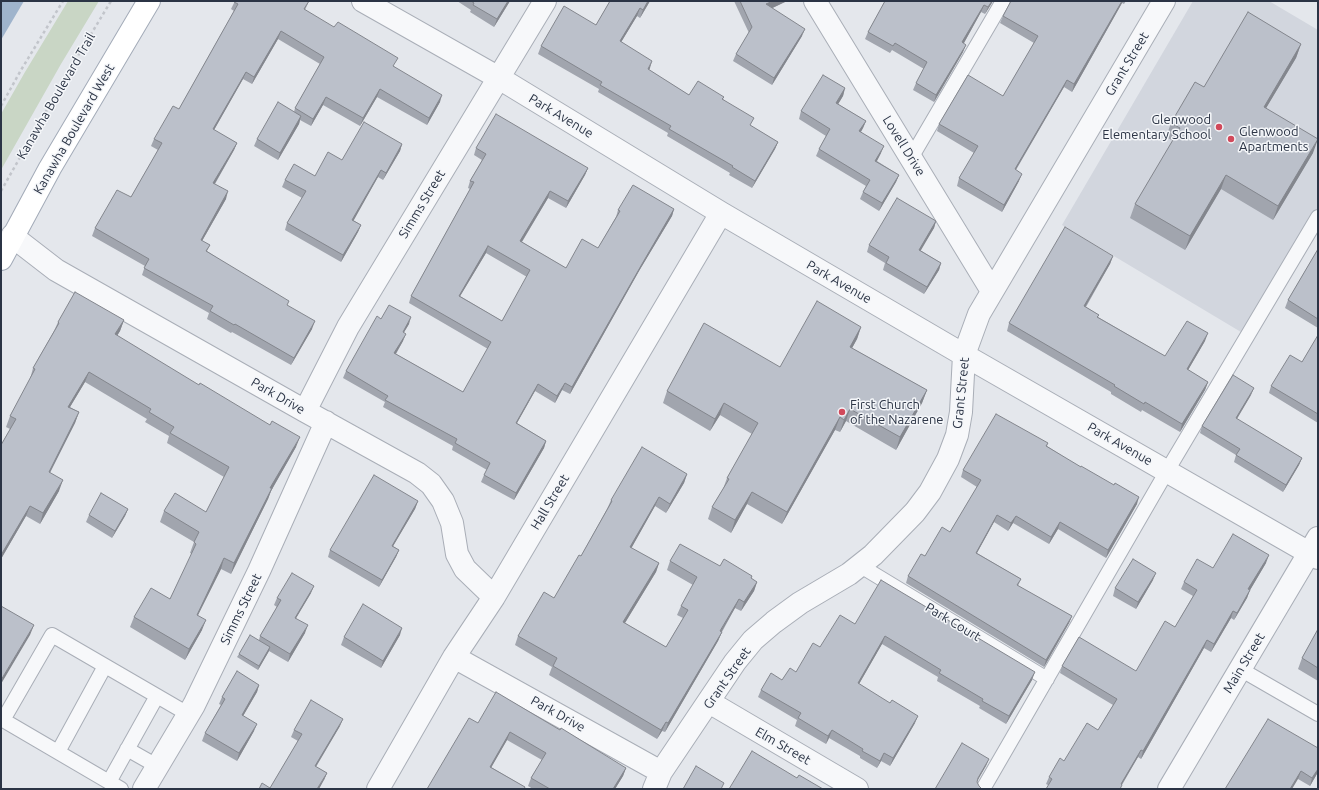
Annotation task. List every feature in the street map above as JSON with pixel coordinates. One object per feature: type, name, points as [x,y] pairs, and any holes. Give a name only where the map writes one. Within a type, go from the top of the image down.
[{"type":"main road","name":"Kanawha Boulevard West","points":[[1,259],[12,236],[50,168],[149,1]]},
{"type":"street","name":"Park Avenue","points":[[363,1],[499,78],[721,213],[964,355],[1167,471],[1315,549]]},
{"type":"street","name":"Simms Street","points":[[305,411],[348,327],[545,1]]},
{"type":"street","name":"Lovell Drive","points":[[815,1],[992,291]]},
{"type":"street","name":"Grant Street","points":[[657,781],[735,662],[753,640],[800,603],[849,574],[873,555],[915,512],[930,492],[948,459],[957,435],[962,412],[964,355],[979,314],[1164,1]]},
{"type":"street","name":"Hall Street","points":[[378,789],[454,657],[494,597],[721,213]]},
{"type":"street","name":"Park Drive","points":[[12,236],[56,270],[417,473],[431,484],[443,501],[452,523],[457,554],[465,569],[494,597]]},
{"type":"street","name":"Simms Street","points":[[144,789],[188,714],[259,571],[326,422]]},
{"type":"street","name":"Main Street","points":[[1169,789],[1240,669],[1315,549]]},
{"type":"street","name":"Park Drive","points":[[454,657],[657,781]]},
{"type":"street","name":"Elm Street","points":[[709,702],[857,789]]},
{"type":"lane","points":[[911,158],[1003,1]]},
{"type":"lane","points":[[983,789],[1167,471],[1318,217]]},
{"type":"lane","name":"Park Court","points":[[860,565],[1047,679]]},
{"type":"lane","points":[[157,696],[127,750],[115,786],[3,720],[52,635],[188,714]]},
{"type":"lane","points":[[58,752],[105,666]]},
{"type":"lane","points":[[1240,669],[1318,714]]},
{"type":"lane","points":[[127,750],[157,766]]},
{"type":"lane","points":[[642,789],[657,781]]},
{"type":"path","points":[[1,106],[21,70],[64,1]]},
{"type":"path","name":"Kanawha Boulevard Trail","points":[[1,191],[70,69],[111,1]]},
{"type":"shaded area","name":"Glenwood Elementary School","points":[[1193,1],[1269,1],[1318,30],[1318,224],[1251,338],[1062,225]]},
{"type":"green space","points":[[68,1],[99,1],[61,64],[1,170],[1,114]]},
{"type":"water","points":[[1,1],[24,1],[1,40]]},
{"type":"building","points":[[309,1],[304,9],[334,27],[338,22],[398,58],[393,66],[442,95],[429,118],[380,89],[363,118],[326,97],[313,119],[295,108],[324,57],[281,31],[254,77],[246,72],[213,129],[237,143],[213,183],[228,191],[201,240],[210,245],[206,251],[289,301],[287,305],[315,321],[294,358],[210,311],[213,306],[144,268],[149,259],[95,228],[117,190],[131,197],[162,143],[154,139],[173,106],[179,109],[238,4],[234,2]]},
{"type":"building","points":[[471,1],[508,1],[497,19],[473,5],[474,3]]},
{"type":"building","points":[[610,1],[648,1],[643,10],[640,8],[620,41],[652,61],[648,69],[689,95],[698,81],[724,97],[722,99],[754,118],[750,125],[778,142],[755,181],[732,167],[733,166],[669,129],[671,126],[600,85],[602,82],[541,46],[564,6],[596,25]]},
{"type":"building","points":[[740,1],[773,1],[766,4],[805,29],[774,78],[736,54],[752,27]]},
{"type":"building","points":[[885,1],[992,1],[988,7],[984,5],[962,42],[966,45],[936,95],[916,83],[927,62],[895,43],[893,46],[868,32]]},
{"type":"building","points":[[1011,1],[1122,1],[1074,84],[1067,80],[1015,169],[1022,174],[1004,205],[959,178],[978,146],[939,124],[968,75],[1003,96],[1038,36],[1003,16]]},
{"type":"building","name":"Glenwood Apartments","points":[[1248,12],[1301,44],[1264,107],[1318,139],[1278,206],[1226,175],[1190,236],[1135,204],[1180,128],[1171,123],[1195,82],[1204,87]]},
{"type":"building","points":[[823,75],[845,88],[836,103],[866,121],[859,131],[884,146],[875,161],[899,175],[882,203],[863,192],[870,180],[819,149],[830,129],[801,111]]},
{"type":"building","points":[[278,102],[301,116],[280,153],[257,139]]},
{"type":"building","points":[[496,114],[588,168],[568,201],[550,191],[520,241],[566,268],[582,239],[598,248],[620,211],[618,210],[633,185],[674,209],[572,387],[565,383],[557,396],[538,384],[516,423],[546,441],[516,493],[484,475],[490,463],[455,443],[457,439],[385,400],[388,396],[346,371],[377,316],[381,319],[389,305],[411,317],[403,332],[406,334],[394,353],[463,392],[491,342],[411,296],[474,182],[470,181],[486,154],[476,148]],"holes":[[[488,246],[530,270],[502,321],[459,296]]]},
{"type":"building","points":[[364,122],[402,144],[386,173],[381,170],[352,220],[361,225],[343,255],[287,223],[306,191],[285,180],[294,164],[315,176],[328,152],[342,160]]},
{"type":"building","points":[[897,198],[936,221],[919,250],[941,263],[927,287],[886,263],[889,257],[869,245]]},
{"type":"building","points":[[1065,227],[1113,256],[1084,306],[1099,315],[1097,317],[1165,356],[1187,321],[1208,333],[1187,369],[1208,382],[1182,424],[1145,402],[1144,404],[1114,386],[1115,385],[1009,323]]},
{"type":"building","points":[[1318,249],[1318,319],[1288,300]]},
{"type":"building","points":[[75,292],[124,320],[115,334],[199,385],[200,383],[270,425],[272,421],[300,437],[270,488],[272,488],[234,563],[224,558],[197,615],[206,620],[189,649],[134,617],[151,588],[170,599],[196,544],[194,542],[199,532],[164,511],[175,493],[206,512],[229,467],[170,433],[174,427],[149,412],[151,409],[89,372],[68,407],[79,412],[49,472],[63,480],[43,513],[30,506],[1,555],[1,445],[16,419],[10,416],[35,369],[33,368]]},
{"type":"building","name":"First Church of the Nazarene","points":[[817,301],[861,327],[850,347],[927,390],[900,437],[850,409],[844,420],[840,417],[787,512],[752,492],[735,520],[712,507],[729,479],[727,478],[758,423],[724,403],[715,419],[667,391],[704,323],[780,367]]},
{"type":"building","points":[[1318,335],[1318,414],[1271,386],[1290,355],[1302,362]]},
{"type":"building","points":[[1233,375],[1254,388],[1236,418],[1302,458],[1286,485],[1236,455],[1240,449],[1202,426]]},
{"type":"building","points":[[996,414],[1048,443],[1046,446],[1081,467],[1114,485],[1115,483],[1139,497],[1108,550],[1060,522],[1051,537],[1016,516],[1011,523],[997,515],[976,553],[1021,579],[1017,585],[1072,616],[1046,660],[908,576],[921,554],[925,556],[942,527],[950,532],[981,480],[963,470]]},
{"type":"building","points":[[642,447],[687,474],[670,504],[659,497],[630,547],[659,563],[623,622],[666,647],[688,610],[681,606],[697,577],[670,561],[680,544],[720,566],[724,559],[752,576],[751,578],[757,582],[744,602],[739,599],[720,631],[722,632],[668,723],[666,722],[661,730],[553,666],[557,658],[518,636],[544,592],[554,598],[579,555],[581,556]]},
{"type":"building","points":[[374,475],[418,501],[392,546],[399,550],[382,580],[330,550]]},
{"type":"building","points":[[101,493],[128,509],[115,531],[89,515]]},
{"type":"building","points":[[1233,534],[1269,555],[1248,589],[1250,590],[1237,613],[1233,611],[1214,644],[1207,640],[1143,751],[1141,750],[1121,784],[1120,789],[1046,789],[1052,779],[1049,777],[1060,758],[1064,761],[1087,723],[1098,730],[1117,699],[1062,666],[1079,637],[1136,671],[1165,621],[1175,627],[1197,590],[1184,582],[1197,559],[1213,568]]},
{"type":"building","points":[[1133,559],[1156,573],[1138,602],[1115,588]]},
{"type":"building","points":[[292,573],[314,586],[295,618],[308,625],[290,654],[260,636],[281,600],[277,598]]},
{"type":"building","points":[[881,580],[1035,672],[1009,716],[982,701],[983,699],[939,673],[941,670],[885,636],[858,683],[890,703],[892,700],[918,716],[893,758],[884,753],[880,761],[862,751],[863,749],[832,730],[828,736],[798,718],[801,713],[761,690],[771,673],[782,680],[790,668],[796,672],[813,643],[820,647],[840,615],[855,624]]},
{"type":"building","points":[[363,604],[402,628],[383,661],[344,637]]},
{"type":"building","points":[[1,606],[34,625],[1,680]]},
{"type":"building","points":[[1318,629],[1318,668],[1302,658]]},
{"type":"building","points":[[250,635],[270,647],[259,666],[239,654]]},
{"type":"building","points":[[237,671],[259,685],[242,715],[257,724],[239,753],[205,733],[225,699],[222,697]]},
{"type":"building","points":[[496,692],[560,730],[561,728],[626,768],[613,789],[550,789],[531,778],[546,753],[510,732],[490,767],[525,787],[524,789],[427,789],[469,718],[478,723]]},
{"type":"building","points":[[311,700],[343,719],[315,766],[327,773],[317,789],[259,789],[262,783],[270,788],[302,734],[294,730]]},
{"type":"building","points":[[1268,719],[1318,748],[1318,769],[1312,778],[1301,771],[1290,789],[1225,789]]},
{"type":"building","points":[[962,743],[989,759],[977,782],[982,789],[935,789]]},
{"type":"building","points":[[752,751],[797,778],[799,775],[823,789],[729,789]]},
{"type":"building","points":[[696,766],[724,783],[721,789],[683,789]]},
{"type":"place","name":"Glenwood Elementary School","points":[[1219,127]]},
{"type":"place","name":"Glenwood Apartments","points":[[1231,139]]},
{"type":"place","name":"First Church of the Nazarene","points":[[842,412]]}]
